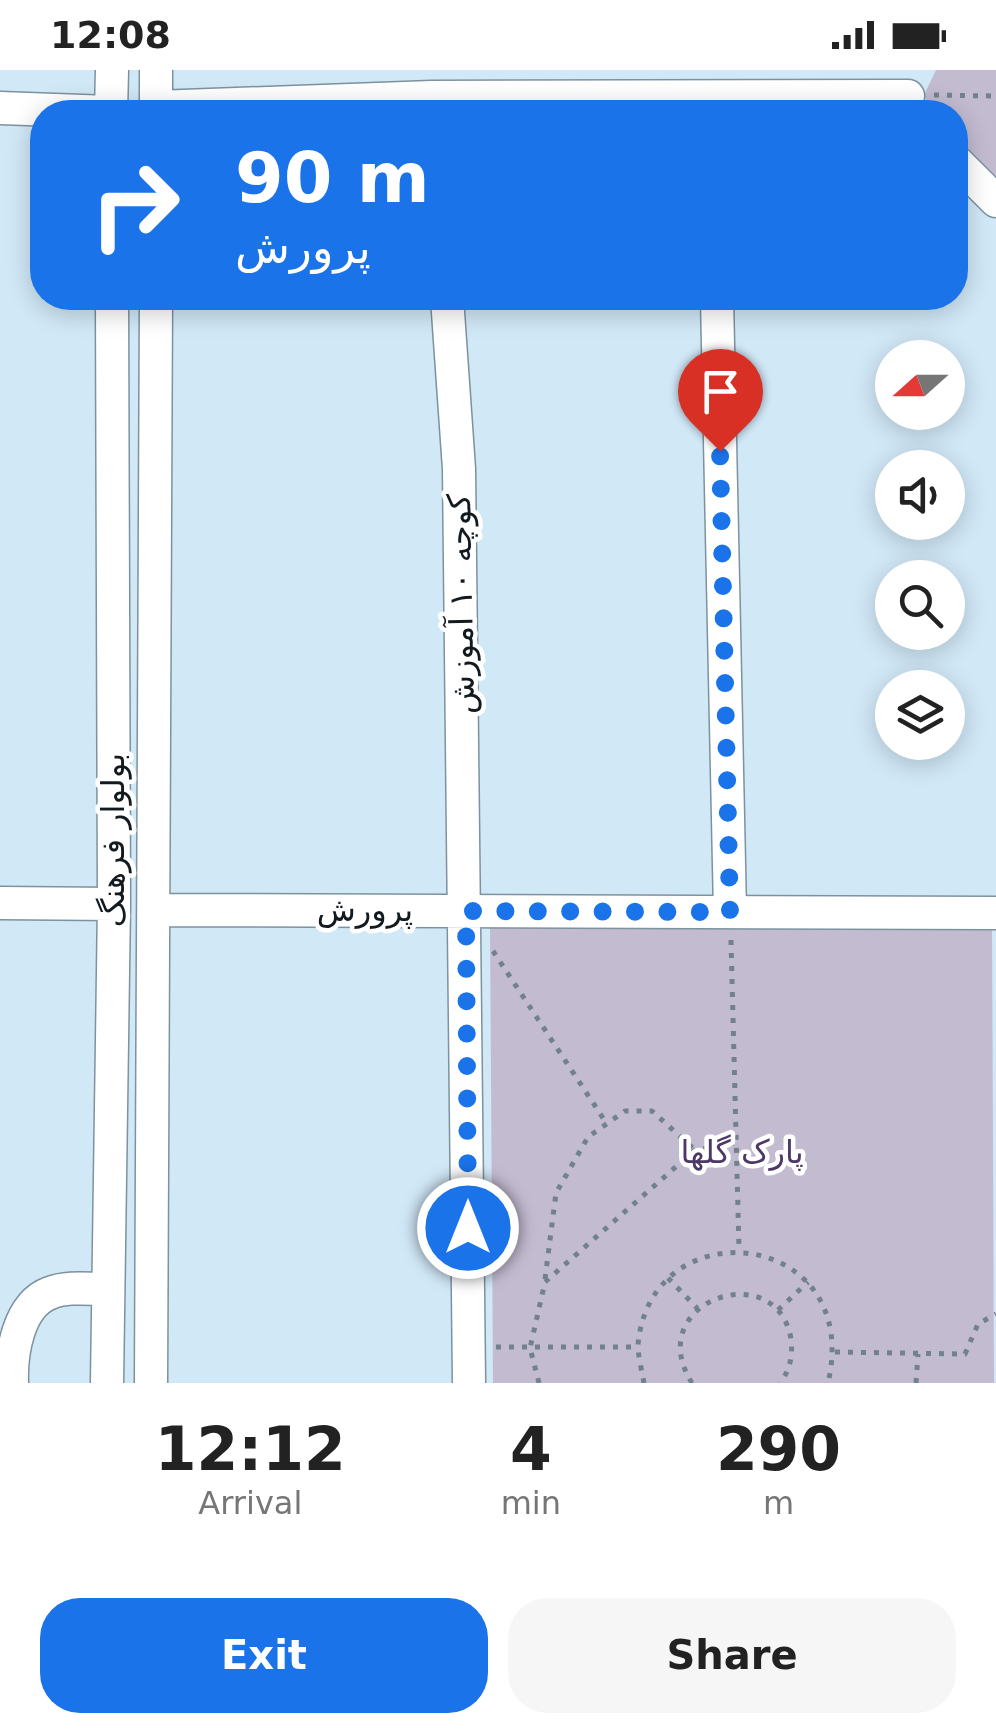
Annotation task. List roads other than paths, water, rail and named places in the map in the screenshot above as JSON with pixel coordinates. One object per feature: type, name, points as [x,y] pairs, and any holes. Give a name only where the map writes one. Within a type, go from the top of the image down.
[{"type":"street","points":[[111,100],[112,70]]},
{"type":"street","points":[[156,70],[156,100]]},
{"type":"street","points":[[319,100],[433,93],[913,93]]},
{"type":"street","points":[[0,108],[30,109]]},
{"type":"street","points":[[968,173],[996,201]]},
{"type":"street","name":"بولوار فرهنگ","points":[[107,1383],[114,904],[112,310]]},
{"type":"street","name":"بولوار فرهنگ","points":[[152,1383],[156,310]]},
{"type":"street","name":"کوچه ۱۰ آموزش","points":[[447,310],[459,469],[469,1383]]},
{"type":"street","points":[[717,310],[730,912]]},
{"type":"street","points":[[112,364],[156,364]]},
{"type":"street","points":[[0,904],[114,904]]},
{"type":"street","name":"پرورش","points":[[154,910],[996,913]]},
{"type":"street","points":[[12,1383],[15,1346],[22,1324],[38,1299],[70,1288],[106,1289]]},
{"type":"park label","name":"پارک گلها","points":[[742,1152]]}]
